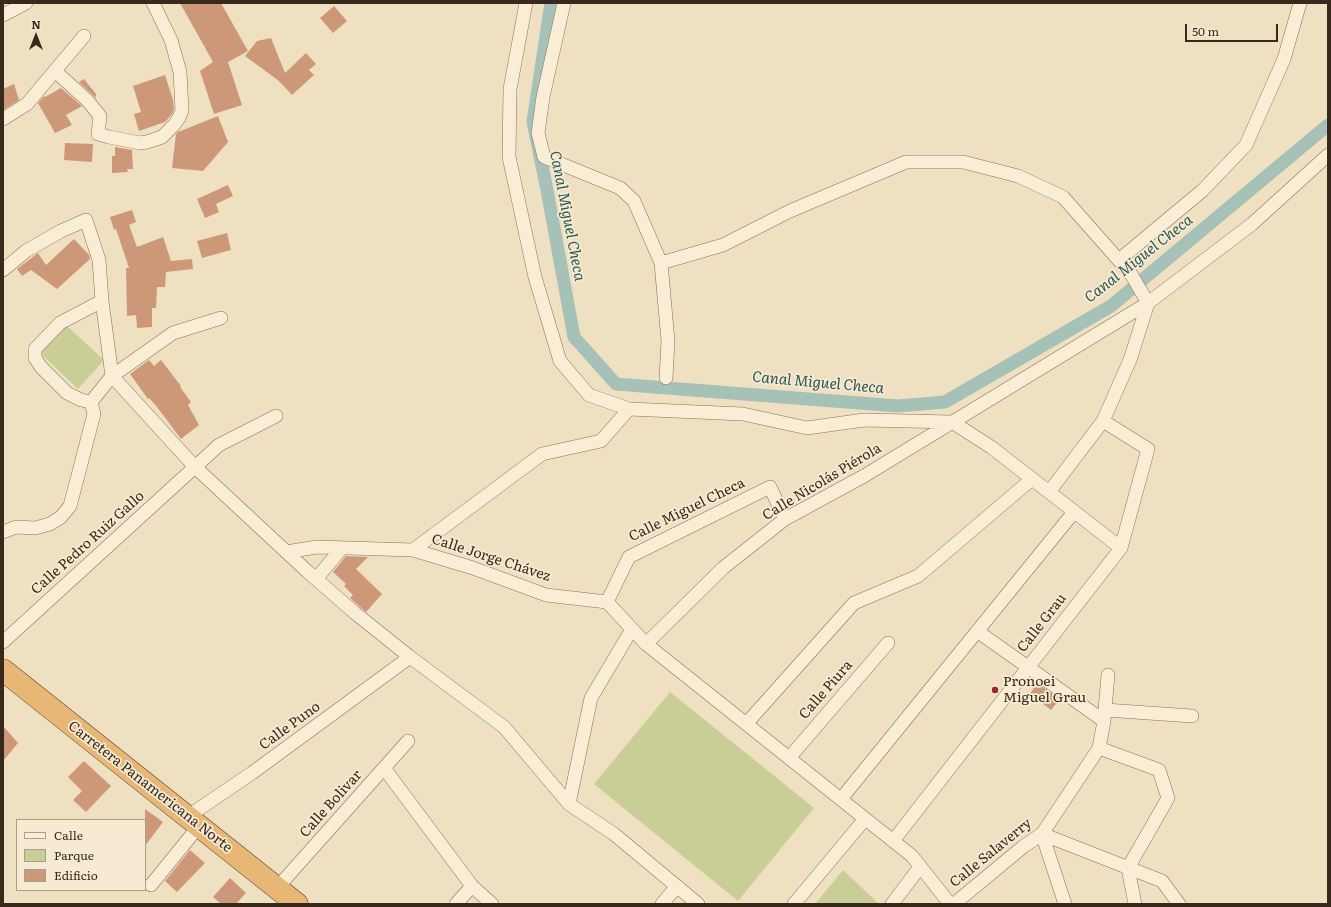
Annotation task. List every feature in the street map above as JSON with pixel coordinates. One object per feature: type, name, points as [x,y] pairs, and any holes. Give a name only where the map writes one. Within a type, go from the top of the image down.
[{"type":"highway","name":"Carretera Panamericana Norte","points":[[3,670],[297,904]]},
{"type":"street","points":[[3,15],[26,3]]},
{"type":"street","points":[[55,71],[87,100],[100,116],[98,134],[140,142],[155,140],[162,136],[174,125],[182,110],[180,72],[172,40],[152,3]]},
{"type":"street","points":[[526,3],[510,89],[509,157],[535,277],[560,361],[589,394],[629,409],[743,414],[807,428],[864,420],[952,422],[991,446],[1121,548]]},
{"type":"street","points":[[564,3],[544,96],[538,133],[544,157],[620,188],[634,201],[661,264],[668,341],[666,378]]},
{"type":"street","points":[[1118,260],[1203,190],[1246,145],[1284,59],[1300,3]]},
{"type":"street","points":[[3,118],[27,104],[84,36]]},
{"type":"street","name":"Calle Nicolás Piérola","points":[[646,644],[723,568],[785,519],[864,476],[1148,303],[1252,224],[1328,154]]},
{"type":"street","points":[[661,264],[723,245],[790,211],[906,162],[963,162],[1018,176],[1063,197],[1130,274],[1148,303],[1130,360],[1103,420],[1049,492]]},
{"type":"street","points":[[3,270],[26,251],[60,231],[86,220],[99,260],[102,301],[112,376],[195,466],[312,576],[410,657],[504,727],[569,804],[614,834],[698,904]]},
{"type":"street","points":[[91,402],[81,400],[67,393],[41,367],[35,358],[35,349],[60,323],[102,301]]},
{"type":"street","points":[[91,402],[112,376],[173,333],[221,318]]},
{"type":"street","points":[[3,532],[16,527],[36,528],[50,524],[61,517],[70,506],[94,414],[91,402]]},
{"type":"street","points":[[413,550],[542,454],[601,441],[629,409]]},
{"type":"street","name":"Calle Pedro Ruiz Gallo","points":[[3,642],[219,445],[276,416]]},
{"type":"street","name":"Calle Grau","points":[[893,841],[1121,548],[1148,449],[1103,420]]},
{"type":"street","points":[[746,724],[854,603],[918,576],[1032,479]]},
{"type":"street","name":"Calle Miguel Checa","points":[[607,602],[629,557],[770,487],[785,519]]},
{"type":"street","points":[[840,799],[1074,512]]},
{"type":"street","points":[[312,576],[306,559],[312,549],[317,547]]},
{"type":"street","name":"Calle Jorge Chávez","points":[[286,552],[317,547],[413,550],[479,570],[546,594],[607,602]]},
{"type":"street","points":[[312,576],[342,548]]},
{"type":"street","points":[[607,602],[646,644],[912,856],[950,904]]},
{"type":"street","points":[[569,804],[591,698],[632,629]]},
{"type":"street","points":[[977,631],[1028,667],[1104,716],[1192,716]]},
{"type":"street","name":"Calle Piura","points":[[789,758],[888,643]]},
{"type":"street","name":"Calle Puno","points":[[151,885],[193,822],[252,773],[410,657]]},
{"type":"street","name":"Calle Salaverry","points":[[954,904],[1024,846],[1042,834],[1099,748],[1108,675]]},
{"type":"street","name":"Calle Bolivar","points":[[277,888],[408,741]]},
{"type":"street","points":[[1099,748],[1159,770],[1168,798],[1128,868],[1130,903]]},
{"type":"street","points":[[384,768],[472,886],[492,904]]},
{"type":"street","points":[[794,904],[865,819]]},
{"type":"street","points":[[1042,834],[1162,881],[1179,904]]},
{"type":"street","points":[[1042,834],[1065,904]]},
{"type":"street","points":[[892,904],[920,867]]},
{"type":"street","points":[[456,904],[472,886]]},
{"type":"street","points":[[662,904],[677,886]]},
{"type":"green space","points":[[67,326],[104,360],[78,389],[39,352]]},
{"type":"green space","points":[[670,692],[814,808],[738,901],[594,784]]},
{"type":"green space","points":[[843,870],[879,904],[815,904]]},
{"type":"building","points":[[180,3],[221,3],[248,51],[228,62],[242,105],[214,114],[200,71],[213,62]]},
{"type":"building","points":[[334,6],[347,21],[333,33],[320,18]]},
{"type":"building","points":[[271,38],[285,73],[306,53],[316,64],[309,70],[314,75],[292,95],[279,81],[245,56],[257,41]]},
{"type":"building","points":[[165,75],[173,100],[174,109],[172,114],[165,122],[139,131],[134,114],[141,112],[133,86]]},
{"type":"building","points":[[84,79],[96,94],[96,98],[79,82]]},
{"type":"building","points":[[14,84],[19,100],[3,110],[3,89]]},
{"type":"building","points":[[61,88],[82,106],[66,115],[72,125],[55,133],[38,103],[44,96],[45,97]]},
{"type":"building","points":[[218,116],[228,142],[203,171],[172,168],[176,134]]},
{"type":"building","points":[[65,143],[93,144],[92,162],[64,160]]},
{"type":"building","points":[[115,147],[132,150],[133,169],[127,169],[128,172],[112,173],[112,156],[115,156]]},
{"type":"building","points":[[228,185],[233,196],[216,204],[219,212],[205,218],[197,199]]},
{"type":"building","points":[[132,210],[136,222],[129,225],[137,247],[163,237],[171,261],[192,259],[193,269],[166,272],[165,287],[157,287],[156,308],[152,308],[152,327],[137,328],[136,315],[127,316],[126,268],[129,268],[116,229],[114,230],[110,217]]},
{"type":"building","points":[[227,233],[231,250],[202,258],[197,241]]},
{"type":"building","points":[[74,239],[89,255],[90,259],[57,289],[31,270],[22,276],[17,269],[38,253],[46,265]]},
{"type":"building","points":[[149,360],[154,366],[161,360],[191,402],[188,405],[199,425],[181,439],[157,407],[149,398],[148,399],[130,374]]},
{"type":"building","points":[[346,556],[368,557],[356,569],[382,594],[366,612],[350,598],[353,595],[344,586],[346,584],[333,572]]},
{"type":"building","points":[[1037,683],[1060,699],[1051,710],[1030,694]]},
{"type":"building","points":[[3,726],[18,743],[3,761]]},
{"type":"building","points":[[84,761],[111,786],[86,812],[73,800],[82,791],[68,777]]},
{"type":"building","points":[[145,809],[163,822],[146,845],[146,819]]},
{"type":"building","points":[[190,850],[205,863],[177,892],[165,881]]},
{"type":"building","points":[[230,878],[246,893],[236,904],[221,904],[213,897]]},
{"type":"waterway","name":"Canal Miguel Checa","points":[[551,3],[533,122],[574,337],[616,384],[898,406],[945,402],[1111,306],[1328,125]]},
{"type":"place","name":"Pronoei Miguel Grau","points":[[995,690]]}]
